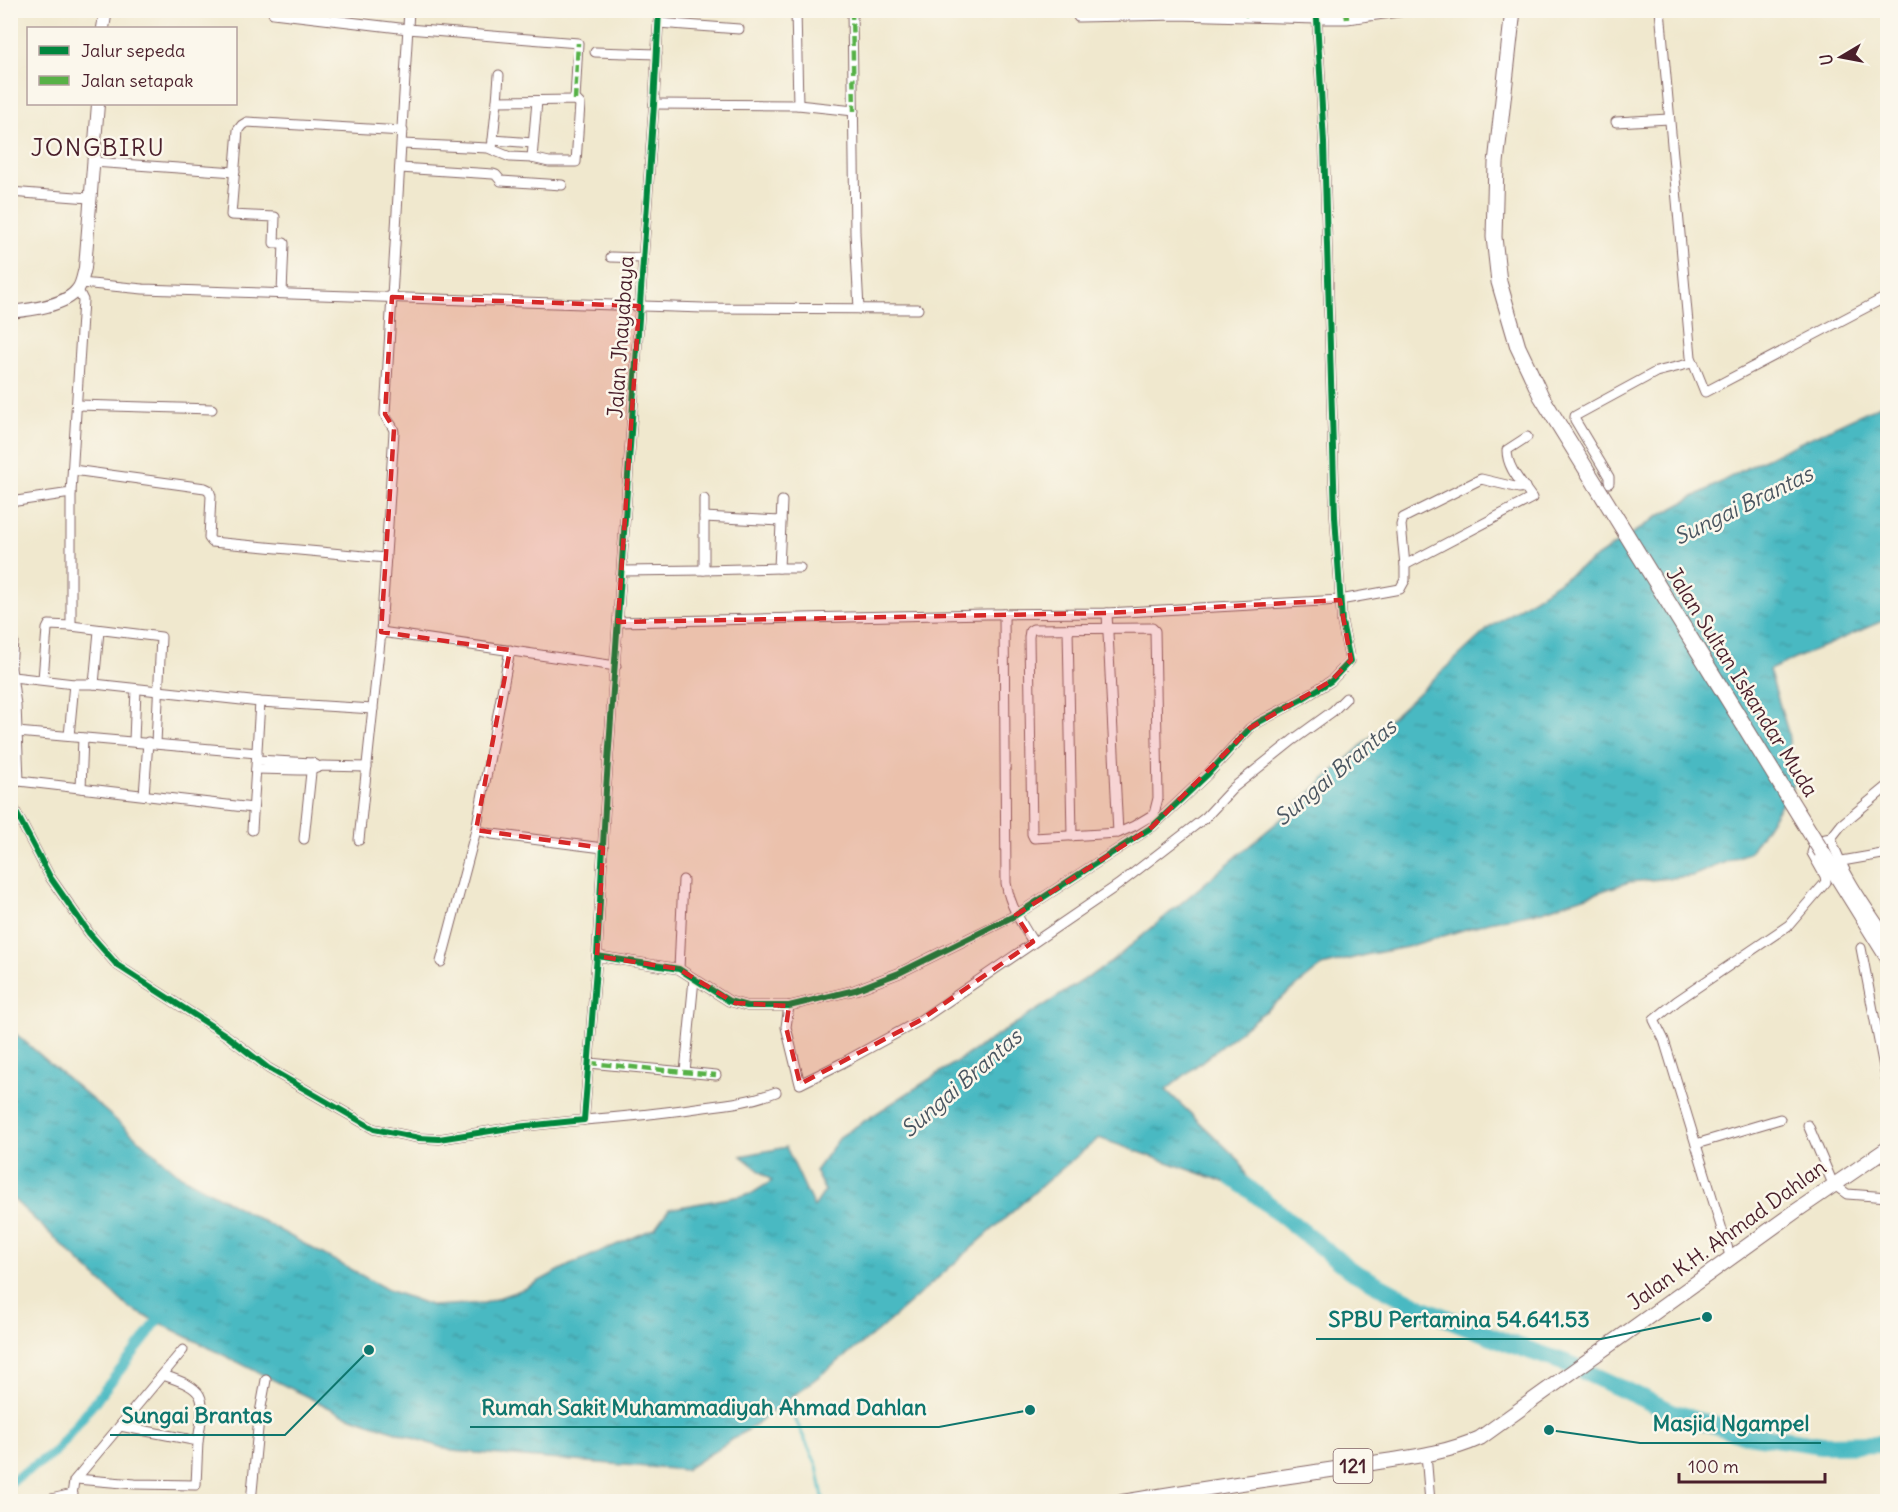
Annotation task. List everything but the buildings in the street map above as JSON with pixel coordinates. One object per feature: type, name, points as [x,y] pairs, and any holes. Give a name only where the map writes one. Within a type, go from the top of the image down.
[{"type":"highway","name":"Jalan Sultan Iskandar Muda","points":[[1513,10],[1495,174],[1494,237],[1499,282],[1518,347],[1541,396],[1602,484],[1887,958]]},
{"type":"main road","points":[[103,27],[106,10]]},
{"type":"main road","points":[[10,312],[56,303],[70,297],[79,287],[85,268],[98,105]]},
{"type":"main road","name":"Jalan K.H. Ahmad Dahlan","points":[[1426,1454],[1462,1446],[1480,1438],[1833,1184],[1887,1148]]},
{"type":"main road","name":"121","points":[[1122,1502],[1195,1495],[1426,1454]]},
{"type":"street","points":[[358,840],[364,767],[381,632],[394,430],[386,414],[409,10]]},
{"type":"street","name":"Jalan Jhayabaya","points":[[584,1120],[597,956],[606,790],[659,10]]},
{"type":"street","points":[[796,10],[798,105]]},
{"type":"street","points":[[852,10],[855,233],[859,309]]},
{"type":"street","points":[[1078,16],[1269,14],[1317,20],[1346,15],[1413,10]]},
{"type":"street","points":[[1660,10],[1692,363],[1705,392],[1887,296]]},
{"type":"street","points":[[273,13],[408,29],[578,43],[575,100]]},
{"type":"street","points":[[597,956],[679,969],[729,1001],[747,1006],[789,1006],[855,990],[888,978],[1016,915],[1152,827],[1208,774],[1250,728],[1331,681],[1343,670],[1351,658],[1345,641],[1340,600],[1335,516],[1324,142],[1317,20]]},
{"type":"street","points":[[658,23],[739,29]]},
{"type":"street","points":[[595,52],[657,54]]},
{"type":"street","points":[[497,101],[579,101],[576,162],[549,162],[500,155],[493,145],[499,75]]},
{"type":"street","points":[[532,158],[537,101]]},
{"type":"street","points":[[654,104],[798,105],[854,111]]},
{"type":"street","points":[[1616,122],[1669,119]]},
{"type":"street","points":[[282,293],[284,243],[274,243],[275,217],[231,215],[238,130],[247,122],[403,131]]},
{"type":"street","points":[[402,144],[533,143]]},
{"type":"street","points":[[93,162],[235,172]]},
{"type":"street","points":[[400,168],[493,174],[501,181],[562,185]]},
{"type":"street","points":[[10,192],[89,198]]},
{"type":"street","points":[[611,257],[642,258]]},
{"type":"street","points":[[71,626],[71,493],[83,300],[79,287],[639,306],[918,309]]},
{"type":"street","points":[[1602,484],[1609,477],[1575,420],[1575,416],[1656,372],[1692,363]]},
{"type":"street","points":[[78,405],[212,409]]},
{"type":"street","points":[[1404,565],[1532,498],[1511,469],[1506,453],[1527,436]]},
{"type":"street","points":[[73,470],[206,488],[211,496],[209,538],[212,542],[386,558]]},
{"type":"street","points":[[618,622],[1107,613],[1340,600],[1400,589],[1405,580],[1401,525],[1403,518],[1481,480],[1519,488],[1525,487]]},
{"type":"street","points":[[10,502],[71,493]]},
{"type":"street","points":[[704,499],[704,570]]},
{"type":"street","points":[[779,568],[782,501]]},
{"type":"street","points":[[704,517],[781,521]]},
{"type":"street","points":[[622,571],[800,568]]},
{"type":"street","points":[[1107,613],[1118,833]]},
{"type":"street","points":[[1004,614],[1006,883],[1016,915],[1033,942]]},
{"type":"street","points":[[10,625],[13,640],[11,668],[19,781]]},
{"type":"street","points":[[43,680],[49,625],[161,637],[158,691],[144,795]]},
{"type":"street","points":[[1152,628],[1155,631],[1156,807],[1154,814],[1118,833],[1034,838],[1032,834],[1029,633],[1034,629],[1108,629],[1152,628]]},
{"type":"street","points":[[1068,629],[1072,836]]},
{"type":"street","points":[[94,684],[99,631]]},
{"type":"street","points":[[381,632],[616,666]]},
{"type":"street","points":[[441,962],[476,830],[510,650]]},
{"type":"street","points":[[13,677],[260,702],[373,709]]},
{"type":"street","points":[[69,736],[74,684]]},
{"type":"street","points":[[134,741],[136,689]]},
{"type":"street","points":[[789,1006],[786,1027],[800,1084],[919,1021],[1118,885],[1206,817],[1233,788],[1333,711],[1346,698]]},
{"type":"street","points":[[252,830],[260,702]]},
{"type":"street","points":[[17,732],[152,743],[256,761],[364,767]]},
{"type":"street","points":[[81,788],[83,738]]},
{"type":"street","points":[[304,839],[314,766]]},
{"type":"street","points":[[10,789],[19,781],[253,808]]},
{"type":"street","points":[[1731,1259],[1664,1040],[1654,1020],[1677,1001],[1789,926],[1826,882],[1812,850],[1821,840],[1831,838],[1842,824],[1887,786]]},
{"type":"street","points":[[10,801],[50,877],[89,933],[117,965],[227,1036],[268,1068],[374,1129],[419,1138],[439,1139],[516,1127],[655,1114],[759,1099],[776,1092]]},
{"type":"street","points":[[476,830],[603,848]]},
{"type":"street","points":[[1831,838],[1860,896],[1887,938]]},
{"type":"street","points":[[1842,861],[1887,853]]},
{"type":"street","points":[[679,969],[683,880]]},
{"type":"street","points":[[1861,948],[1887,1088]]},
{"type":"street","points":[[685,1072],[694,979]]},
{"type":"street","points":[[589,1063],[716,1075]]},
{"type":"street","points":[[1696,1144],[1780,1119]]},
{"type":"street","points":[[1808,1125],[1833,1184],[1847,1194],[1887,1197]]},
{"type":"street","points":[[38,1502],[72,1498],[74,1481],[183,1350]]},
{"type":"street","points":[[76,1479],[194,1486],[197,1482],[201,1395],[185,1382],[163,1375]]},
{"type":"street","points":[[251,1502],[259,1418],[266,1380]]},
{"type":"street","points":[[120,1426],[198,1441]]},
{"type":"street","points":[[1426,1454],[1430,1502]]},
{"type":"highlighted area","points":[[392,297],[639,306],[618,622],[1107,613],[1340,600],[1351,660],[1331,681],[1250,728],[1152,827],[1016,915],[1033,942],[919,1021],[800,1084],[786,1027],[789,1006],[735,1003],[679,969],[597,956],[603,848],[476,830],[510,650],[381,632],[394,429],[385,414]]},
{"type":"water","points":[[1887,402],[1887,619],[1769,670],[1788,732],[1794,784],[1750,852],[1692,876],[1629,882],[1542,911],[1489,922],[1407,947],[1322,966],[1166,1090],[1240,1161],[1253,1192],[1099,1138],[1047,1181],[877,1332],[755,1425],[685,1470],[452,1451],[340,1413],[129,1308],[11,1197],[10,1029],[181,1176],[388,1290],[433,1306],[484,1303],[526,1288],[570,1265],[655,1228],[669,1209],[751,1194],[772,1181],[741,1156],[786,1147],[814,1207],[825,1191],[815,1171],[841,1136],[1110,963],[1287,814],[1490,627],[1659,516],[1754,464]]},
{"type":"waterway","points":[[1233,1178],[1350,1270],[1422,1308],[1508,1343],[1566,1363],[1672,1412],[1740,1433],[1822,1445],[1888,1444]]},
{"type":"waterway","points":[[10,1482],[54,1453],[144,1340],[164,1310]]},
{"type":"waterway","points":[[785,1397],[817,1466],[824,1502]]},
{"type":"marked path","points":[[852,10],[854,111]]},
{"type":"marked path","points":[[1247,10],[1247,17]]},
{"type":"marked path","points":[[1346,10],[1347,19]]},
{"type":"marked path","points":[[575,100],[578,43]]},
{"type":"marked path","points":[[589,1063],[716,1075]]},
{"type":"cycle path","points":[[10,801],[50,877],[89,933],[117,965],[227,1036],[268,1068],[374,1129],[419,1138],[439,1139],[516,1127],[584,1120],[597,956],[606,790],[659,10]]},
{"type":"cycle path","points":[[597,956],[679,969],[729,1001],[747,1006],[789,1006],[855,990],[899,973],[1016,915],[1152,827],[1208,774],[1250,728],[1331,681],[1350,661],[1342,622],[1335,516],[1324,143],[1317,19]]},
{"type":"place","name":"SPBU Pertamina 54.641.53","points":[[1707,1317]]},
{"type":"place","name":"Sungai Brantas","points":[[369,1350]]},
{"type":"place","name":"Rumah Sakit Muhammadiyah Ahmad Dahlan","points":[[1030,1410]]},
{"type":"place","name":"Masjid Ngampel","points":[[1549,1430]]},
{"type":"district","name":"JONGBIRU","points":[[98,148]]}]
